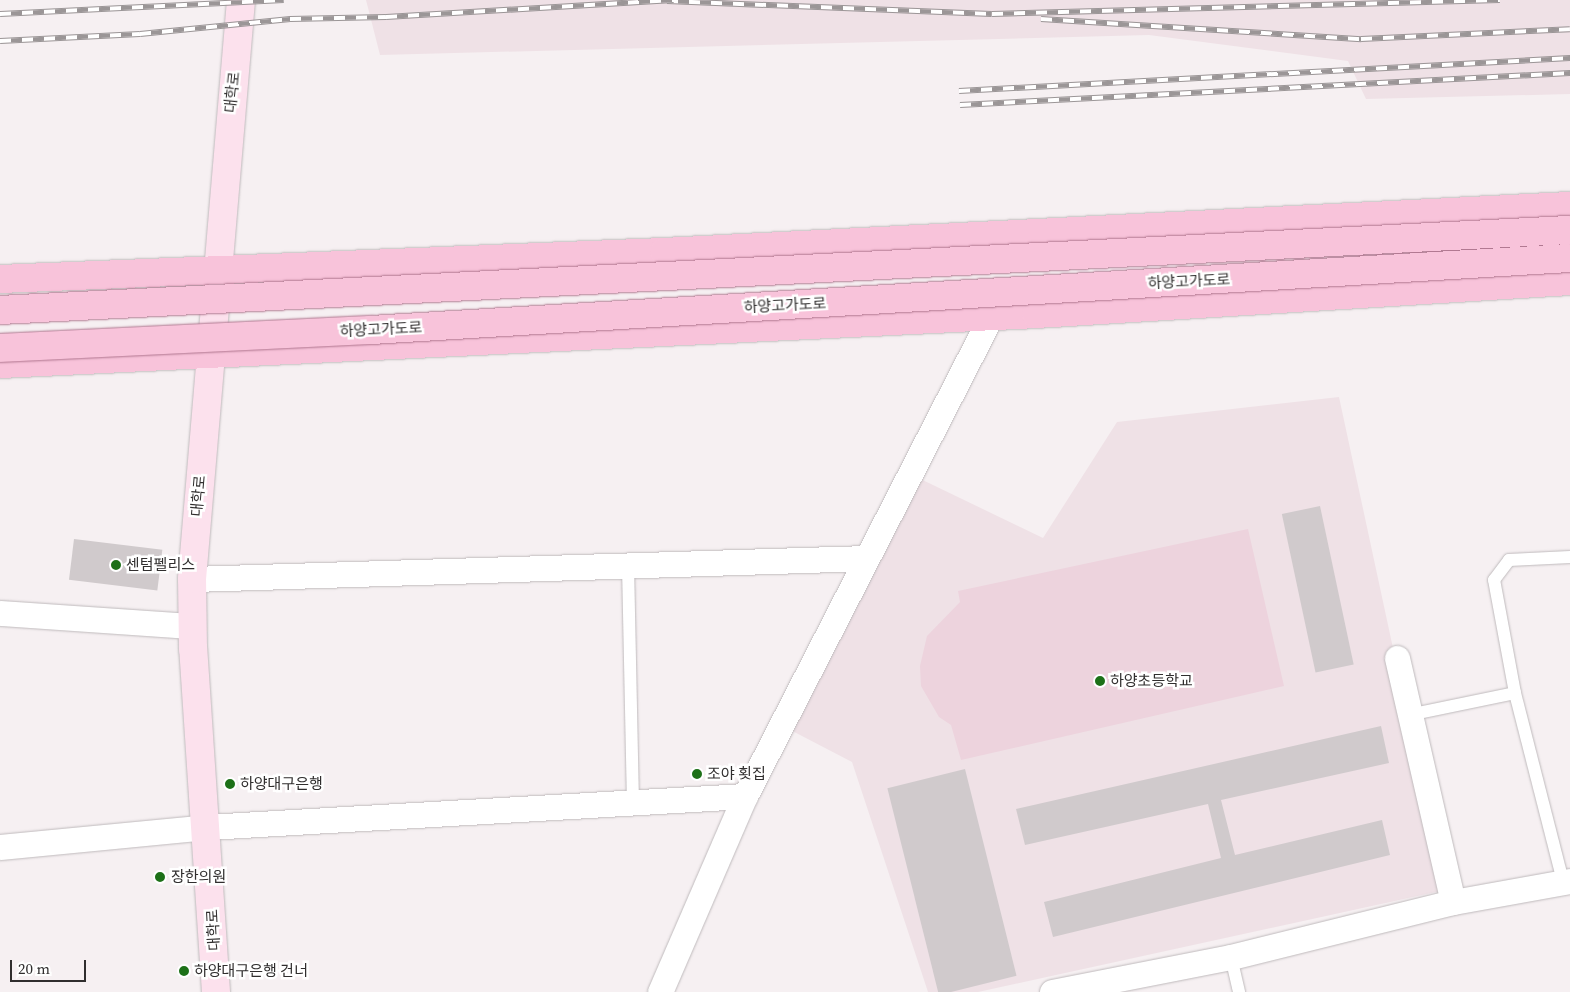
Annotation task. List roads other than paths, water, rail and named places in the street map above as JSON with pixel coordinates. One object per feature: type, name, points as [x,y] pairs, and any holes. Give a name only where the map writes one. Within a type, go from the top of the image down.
[{"type":"main road","name":"대학로","points":[[216,992],[193,626],[192,579],[242,0]]},
{"type":"main road","points":[[0,279],[219,268],[664,252],[1570,206]]},
{"type":"main road","name":"하양고가도로","points":[[0,310],[1570,230]]},
{"type":"main road","name":"하양고가도로","points":[[0,348],[390,329],[1570,258]]},
{"type":"main road","points":[[0,364],[212,356],[991,316],[1570,281]]},
{"type":"street","points":[[660,992],[745,796],[991,316]]},
{"type":"street","points":[[192,579],[866,558]]},
{"type":"street","points":[[0,613],[193,626]]},
{"type":"street","points":[[1397,658],[1408,714],[1453,902]]},
{"type":"street","points":[[0,847],[207,827],[745,796]]},
{"type":"street","points":[[1052,992],[1231,957],[1453,902],[1566,882]]},
{"type":"lane","points":[[1566,882],[1515,693],[1494,580],[1509,560],[1570,557]]},
{"type":"lane","points":[[628,565],[633,802]]},
{"type":"lane","points":[[1408,714],[1515,693]]},
{"type":"lane","points":[[1231,957],[1239,992]]},
{"type":"railway","points":[[0,14],[284,0]]},
{"type":"railway","points":[[0,41],[140,34],[290,19],[386,17],[673,0]]},
{"type":"railway","points":[[667,1],[992,14],[1500,0]]},
{"type":"railway","points":[[1041,19],[1361,39],[1570,29]]},
{"type":"railway","points":[[959,91],[1570,58]]},
{"type":"railway","points":[[960,105],[1570,73]]},
{"type":"place","name":"센텀펠리스","points":[[116,565]]},
{"type":"place","name":"하양초등학교","points":[[1100,681]]},
{"type":"place","name":"조야 횟집","points":[[697,774]]},
{"type":"place","name":"하양대구은행","points":[[230,784]]},
{"type":"place","name":"장한의원","points":[[160,877]]},
{"type":"place","name":"하양대구은행 건너","points":[[184,971]]}]
